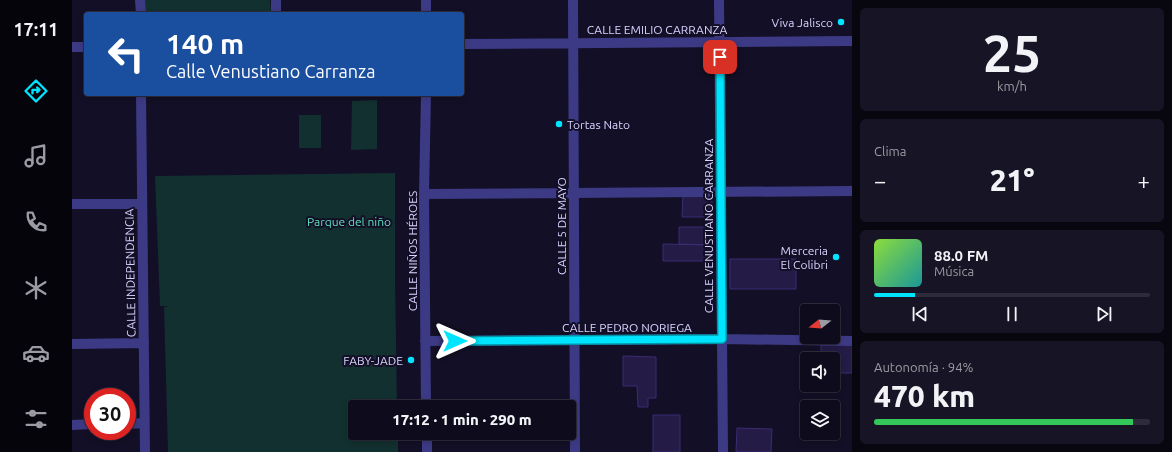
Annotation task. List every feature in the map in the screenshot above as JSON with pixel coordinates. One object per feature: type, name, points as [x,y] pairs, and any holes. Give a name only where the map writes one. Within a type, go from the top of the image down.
[{"type":"street","points":[[140,0],[140,12]]},
{"type":"street","points":[[276,0],[276,12]]},
{"type":"street","points":[[426,0],[426,12]]},
{"type":"street","name":"CALLE 5 DE MAYO","points":[[573,0],[575,452]]},
{"type":"street","name":"CALLE VENUSTIANO CARRANZA","points":[[719,0],[723,452]]},
{"type":"street","name":"CALLE EMILIO CARRANZA","points":[[464,44],[852,41]]},
{"type":"street","points":[[72,47],[84,47]]},
{"type":"street","name":"CALLE INDEPENDENCIA","points":[[141,96],[145,452]]},
{"type":"street","name":"CALLE NIÑOS HÉROES","points":[[426,96],[424,194],[426,400]]},
{"type":"street","points":[[424,194],[852,191]]},
{"type":"street","points":[[72,204],[142,204]]},
{"type":"street","name":"CALLE PEDRO NORIEGA","points":[[425,341],[722,339],[852,341]]},
{"type":"street","points":[[72,344],[144,343]]},
{"type":"street","points":[[136,423],[144,423]]},
{"type":"street","points":[[72,425],[84,424]]},
{"type":"street","points":[[427,440],[427,452]]},
{"type":"green space","points":[[141,0],[270,0],[271,12],[142,12]]},
{"type":"green space","points":[[377,100],[377,149],[351,150],[352,101]]},
{"type":"green space","points":[[299,115],[321,115],[321,148],[299,148]]},
{"type":"green space","name":"Parque del niño","points":[[395,173],[397,400],[348,400],[348,440],[398,440],[398,452],[168,452],[164,307],[170,306],[160,306],[155,176]]},
{"type":"building","points":[[683,194],[712,195],[712,217],[682,217]]},
{"type":"building","points":[[679,227],[711,227],[711,245],[679,244]]},
{"type":"building","points":[[663,244],[711,245],[711,261],[663,261]]},
{"type":"building","points":[[730,259],[796,259],[796,289],[730,289]]},
{"type":"building","points":[[821,345],[852,345],[852,373],[840,373],[840,352],[821,352]]},
{"type":"building","points":[[623,356],[656,357],[656,398],[648,398],[648,407],[638,407],[637,386],[623,386]]},
{"type":"building","points":[[653,415],[680,415],[680,452],[653,452]]},
{"type":"building","points":[[737,428],[772,429],[771,452],[736,452]]},
{"type":"place","name":"Viva Jalisco","points":[[841,22]]},
{"type":"place","name":"Tortas Nato","points":[[559,124]]},
{"type":"place","name":"Merceria El Colibri","points":[[836,257]]},
{"type":"place","name":"FABY-JADE","points":[[411,360]]},
{"type":"route","points":[[455,341],[722,339],[720,57]]}]
